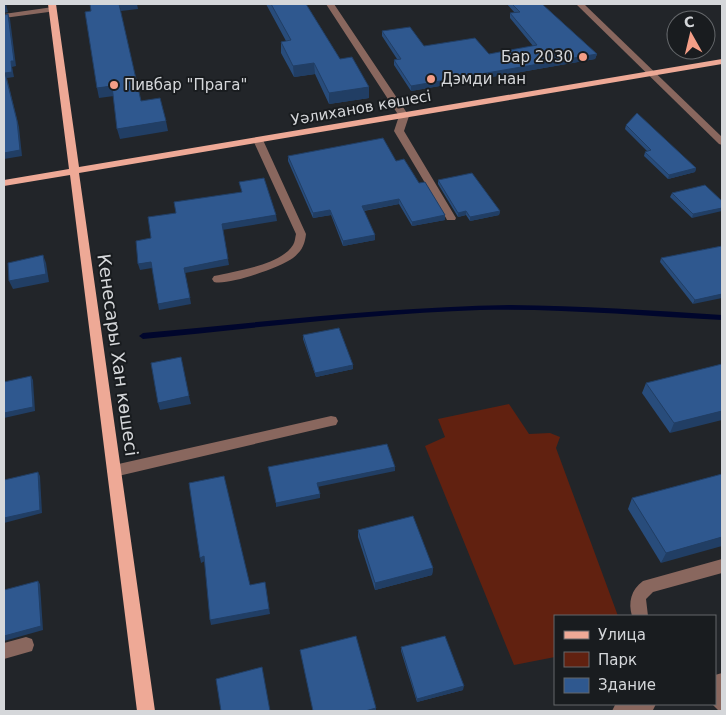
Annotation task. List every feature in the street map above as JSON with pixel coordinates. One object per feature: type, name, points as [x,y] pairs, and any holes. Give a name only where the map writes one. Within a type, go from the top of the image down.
[{"type":"main road","name":"Кенесары Хан көшесі","points":[[52,7],[146,711]]},
{"type":"main road","name":"Уәлиханов көшесі","points":[[4,183],[404,116],[722,60]]},
{"type":"street","points":[[330,4],[404,116],[399,131],[451,218]]},
{"type":"street","points":[[580,4],[722,142]]},
{"type":"street","points":[[4,16],[52,7]]},
{"type":"street","points":[[218,279],[242,274],[287,257],[296,250],[300,242],[301,234],[258,140]]},
{"type":"street","points":[[114,471],[331,421]]},
{"type":"street","points":[[640,615],[638,599],[641,591],[650,586],[722,566]]},
{"type":"street","points":[[4,651],[26,645]]},
{"type":"street","points":[[621,711],[643,705]]},
{"type":"green space","points":[[509,404],[529,434],[550,433],[560,437],[556,448],[618,615],[554,615],[554,657],[514,665],[425,446],[445,437],[438,419]]},
{"type":"building","points":[[90,4],[119,4],[141,101],[160,98],[166,121],[117,129],[112,86],[97,88],[85,12],[91,11]]},
{"type":"building","points":[[271,4],[306,4],[340,59],[352,57],[369,87],[329,93],[314,63],[293,66],[281,42],[291,40]]},
{"type":"building","points":[[512,4],[542,4],[597,54],[411,86],[394,60],[401,59],[382,31],[410,27],[424,46],[475,38],[489,54],[537,45],[510,13],[520,12]]},
{"type":"building","points":[[8,14],[14,61],[11,61],[12,72],[5,73],[17,121],[20,150],[4,153],[4,15]]},
{"type":"building","points":[[637,113],[696,168],[669,175],[645,152],[651,150],[626,125]]},
{"type":"building","points":[[383,138],[396,161],[404,159],[419,183],[425,182],[445,215],[412,222],[399,199],[362,206],[375,235],[343,241],[330,210],[313,213],[288,156]]},
{"type":"building","points":[[472,173],[500,211],[470,217],[466,211],[458,213],[438,180]]},
{"type":"building","points":[[264,178],[276,215],[222,224],[228,259],[184,268],[190,298],[158,304],[151,262],[138,264],[136,241],[151,238],[148,217],[176,213],[174,202],[242,192],[239,182]]},
{"type":"building","points":[[705,185],[722,201],[722,208],[693,214],[672,193]]},
{"type":"building","points":[[722,246],[722,294],[695,300],[661,258]]},
{"type":"building","points":[[43,255],[46,274],[9,281],[8,263]]},
{"type":"building","points":[[339,328],[353,365],[315,373],[303,335]]},
{"type":"building","points":[[181,357],[189,396],[158,403],[151,363]]},
{"type":"building","points":[[722,364],[722,411],[674,423],[646,383]]},
{"type":"building","points":[[31,376],[33,407],[4,413],[4,382]]},
{"type":"building","points":[[387,444],[395,467],[317,483],[320,494],[276,503],[268,467]]},
{"type":"building","points":[[38,472],[40,510],[4,518],[4,480]]},
{"type":"building","points":[[722,474],[722,537],[666,553],[632,498]]},
{"type":"building","points":[[224,476],[250,585],[265,582],[269,609],[210,620],[204,556],[200,558],[189,483]]},
{"type":"building","points":[[413,516],[433,568],[375,583],[358,530]]},
{"type":"building","points":[[38,581],[41,626],[4,636],[4,590]]},
{"type":"building","points":[[356,636],[376,708],[365,711],[313,711],[300,650]]},
{"type":"building","points":[[445,636],[464,686],[417,699],[401,647]]},
{"type":"building","points":[[262,667],[270,711],[221,711],[216,679]]},
{"type":"waterway","points":[[143,336],[354,316],[480,308],[571,309],[722,318]]},
{"type":"place","name":"Бар 2030","points":[[583,57]]},
{"type":"place","name":"Дэмди нан","points":[[431,79]]},
{"type":"place","name":"Пивбар \"Прага\"","points":[[114,85]]}]
